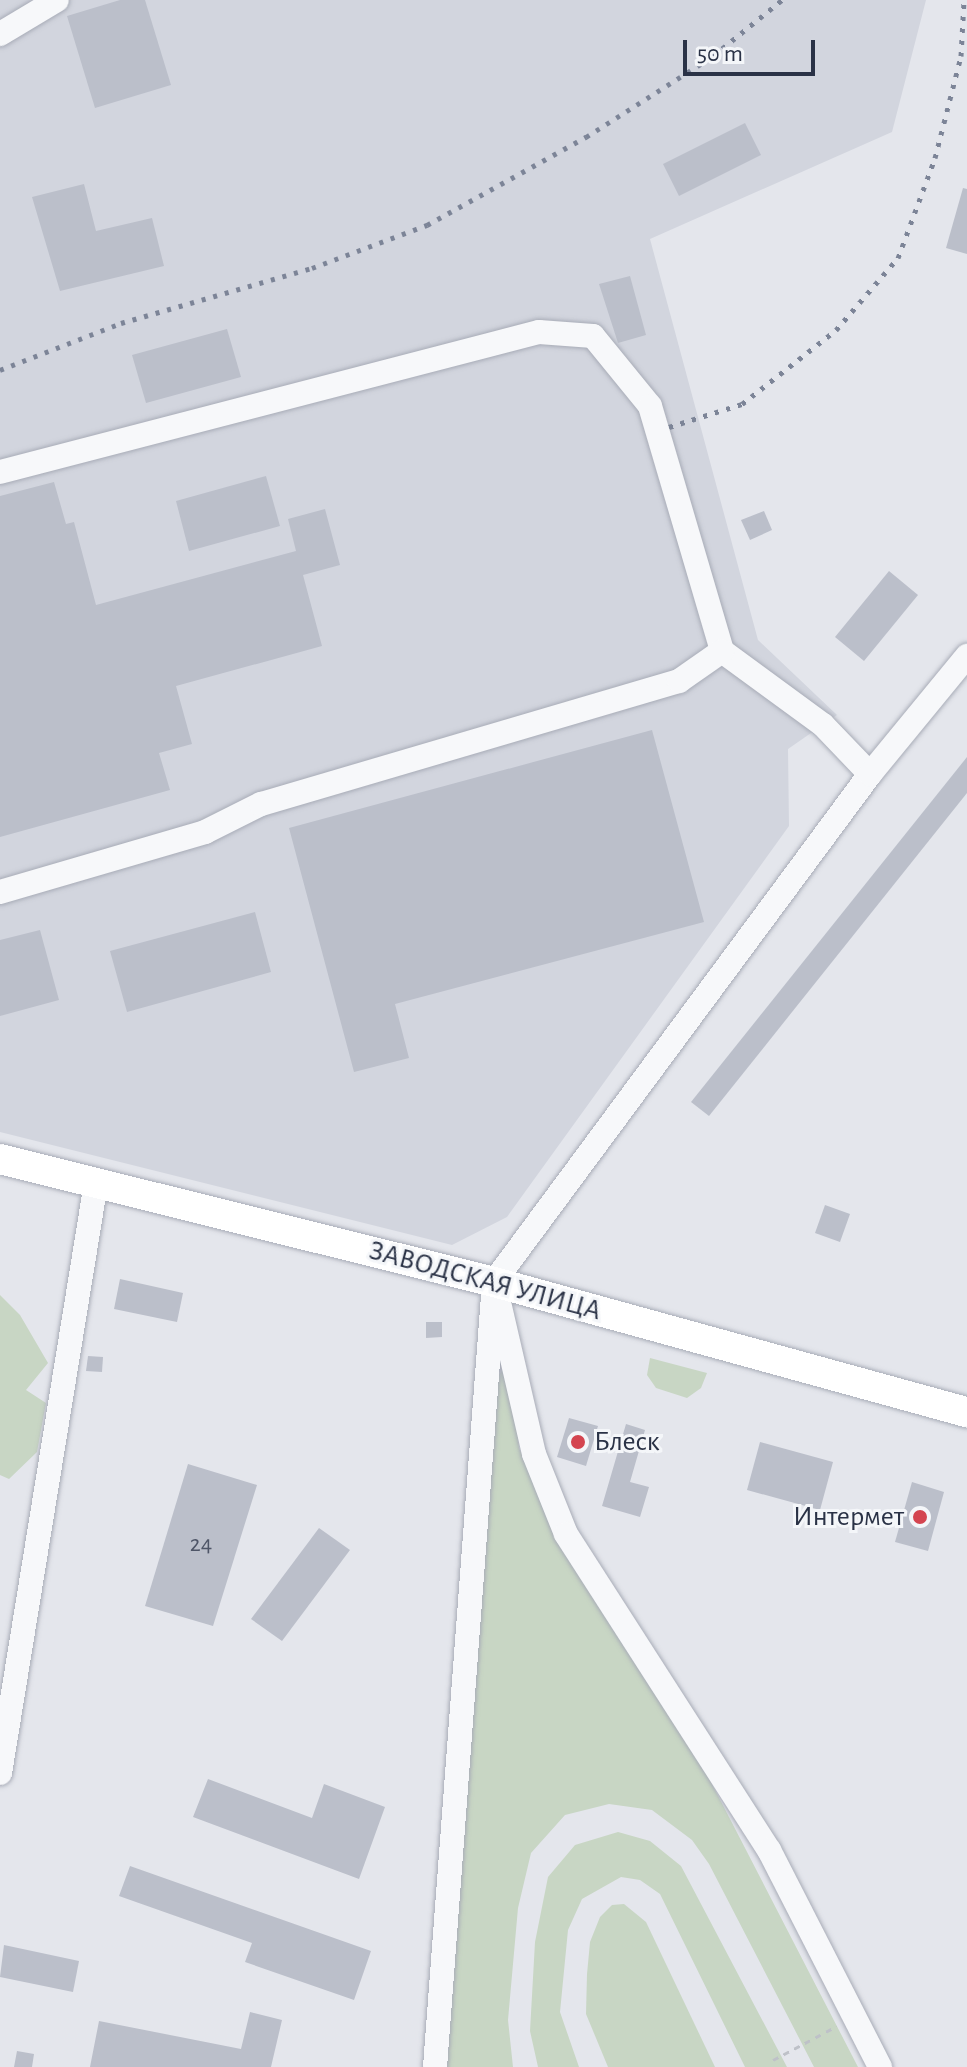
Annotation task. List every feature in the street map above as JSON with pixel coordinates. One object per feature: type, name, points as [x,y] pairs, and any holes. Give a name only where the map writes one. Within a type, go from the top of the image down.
[{"type":"main road","name":"ЗАВОДСКАЯ УЛИЦА","points":[[0,1159],[494,1282],[967,1412]]},
{"type":"street","points":[[0,34],[57,0]]},
{"type":"street","points":[[0,472],[539,332],[593,336],[650,406],[722,651],[823,725],[870,774]]},
{"type":"street","points":[[0,892],[205,832],[261,804],[679,681],[722,651]]},
{"type":"street","points":[[435,2067],[494,1282],[870,774],[967,656]]},
{"type":"street","points":[[0,1773],[96,1183]]},
{"type":"street","points":[[494,1282],[534,1454],[566,1534],[769,1850],[880,2067]]},
{"type":"path","points":[[773,2060],[818,2036]]},
{"type":"shaded area","points":[[0,0],[926,0],[892,132],[650,239],[758,640],[837,715],[788,749],[789,826],[507,1217],[452,1245],[0,1132]]},
{"type":"green space","points":[[0,1295],[20,1315],[48,1363],[26,1390],[46,1403],[37,1452],[9,1479],[0,1475]]},
{"type":"green space","points":[[650,1358],[707,1373],[701,1388],[687,1398],[656,1388],[647,1375]]},
{"type":"green space","points":[[504,1368],[512,1377],[519,1448],[559,1538],[698,1757],[858,2067],[814,2067],[709,1864],[692,1840],[652,1810],[609,1804],[565,1815],[531,1853],[518,1908],[508,2020],[513,2067],[447,2067],[498,1376]]},
{"type":"green space","points":[[618,1832],[650,1841],[681,1866],[787,2067],[745,2067],[660,1894],[640,1880],[621,1877],[582,1899],[568,1930],[560,2012],[579,2067],[538,2067],[530,2031],[535,1942],[548,1877],[575,1845]]},
{"type":"green space","points":[[624,1904],[646,1922],[715,2067],[608,2067],[586,2014],[590,1942],[600,1917],[612,1905]]},
{"type":"building","points":[[120,0],[145,0],[171,85],[95,108],[67,16]]},
{"type":"building","points":[[745,123],[761,155],[679,196],[663,164]]},
{"type":"building","points":[[84,184],[96,231],[152,218],[164,266],[60,291],[32,197]]},
{"type":"building","points":[[963,188],[967,189],[967,254],[946,248]]},
{"type":"building","points":[[630,276],[646,335],[618,343],[599,284]]},
{"type":"building","points":[[227,329],[241,377],[146,403],[132,355]]},
{"type":"building","points":[[266,476],[280,526],[189,551],[176,501]]},
{"type":"building","points":[[54,482],[66,524],[74,522],[96,605],[296,551],[288,519],[325,509],[340,565],[303,575],[322,646],[176,686],[192,744],[159,753],[170,790],[0,837],[0,496]]},
{"type":"building","points":[[764,511],[772,530],[750,540],[741,520]]},
{"type":"building","points":[[889,571],[918,595],[864,661],[835,637]]},
{"type":"building","points":[[652,730],[704,922],[395,1004],[409,1058],[354,1072],[289,828]]},
{"type":"building","points":[[967,757],[967,793],[709,1116],[691,1102]]},
{"type":"building","points":[[255,912],[271,972],[127,1012],[110,951]]},
{"type":"building","points":[[40,930],[59,1000],[0,1016],[0,940]]},
{"type":"building","points":[[825,1205],[850,1214],[840,1242],[815,1233]]},
{"type":"building","points":[[120,1279],[183,1293],[177,1322],[114,1309]]},
{"type":"building","points":[[426,1322],[442,1322],[442,1337],[426,1338]]},
{"type":"building","points":[[88,1356],[103,1357],[102,1372],[86,1371]]},
{"type":"building","name":"Блеск","points":[[569,1418],[598,1426],[586,1466],[557,1457]]},
{"type":"building","points":[[626,1424],[645,1430],[630,1482],[649,1487],[640,1517],[602,1506]]},
{"type":"building","points":[[760,1442],[833,1462],[820,1510],[747,1490]]},
{"type":"building","points":[[188,1464],[257,1485],[213,1626],[145,1606]]},
{"type":"building","name":"Интермет","points":[[912,1482],[944,1492],[928,1551],[895,1542]]},
{"type":"building","points":[[319,1528],[350,1550],[282,1641],[251,1619]]},
{"type":"building","points":[[208,1779],[312,1818],[324,1784],[385,1807],[359,1879],[193,1817]]},
{"type":"building","points":[[130,1866],[371,1951],[354,2000],[245,1962],[252,1943],[119,1896]]},
{"type":"building","points":[[4,1945],[79,1961],[73,1992],[0,1977]]},
{"type":"building","points":[[250,2012],[282,2020],[271,2067],[90,2067],[99,2021],[241,2049]]},
{"type":"building","points":[[17,2051],[34,2054],[32,2067],[14,2067]]},
{"type":"railway","points":[[0,370],[121,323],[312,268],[427,225],[586,137],[713,56],[782,0]]},
{"type":"railway","points":[[669,427],[742,404],[836,330],[898,258],[935,158],[961,56],[964,0]]},
{"type":"place","name":"Блеск","points":[[578,1442]]},
{"type":"place","name":"Интермет","points":[[920,1517]]}]
